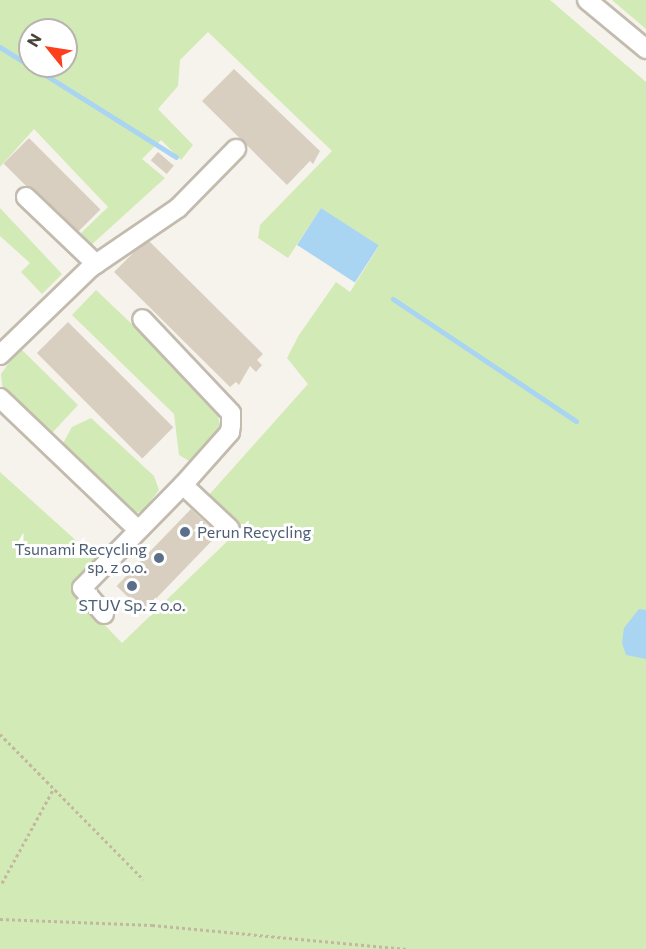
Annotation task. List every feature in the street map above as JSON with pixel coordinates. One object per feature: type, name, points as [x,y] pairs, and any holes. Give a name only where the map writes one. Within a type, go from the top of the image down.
[{"type":"street","points":[[587,0],[646,49]]},
{"type":"street","points":[[0,356],[96,264],[178,208],[236,150]]},
{"type":"street","points":[[26,197],[96,264]]},
{"type":"street","points":[[104,614],[82,588],[137,529],[183,485],[230,432],[231,414],[142,319]]},
{"type":"street","points":[[0,398],[137,529]]},
{"type":"street","points":[[183,485],[230,529]]},
{"type":"path","points":[[0,734],[143,879]]},
{"type":"path","points":[[2,883],[54,788]]},
{"type":"path","points":[[0,919],[152,925],[407,949]]},
{"type":"green space","points":[[0,0],[550,0],[646,82],[646,949],[0,949],[0,472],[100,562],[72,591],[122,643],[241,528],[208,496],[308,384],[287,358],[299,335],[336,282],[350,292],[379,246],[321,208],[288,258],[258,238],[260,225],[332,151],[208,32],[180,60],[178,86],[158,109],[193,145],[181,160],[161,140],[142,159],[165,178],[89,247],[78,236],[108,207],[34,129],[0,167]]},
{"type":"green space","points":[[612,0],[646,0],[646,29]]},
{"type":"green space","points":[[0,208],[62,274],[42,294],[21,272],[30,263],[0,236]]},
{"type":"green space","points":[[96,290],[215,403],[221,429],[191,462],[179,455],[174,414],[72,315]]},
{"type":"green space","points":[[20,348],[78,405],[53,432],[45,431],[3,391],[1,374]]},
{"type":"green space","points":[[91,418],[154,476],[159,490],[143,511],[130,514],[61,447],[72,427]]},
{"type":"water","points":[[321,208],[379,246],[355,282],[297,245]]},
{"type":"water","points":[[639,609],[646,610],[646,659],[626,655],[622,643],[624,628]]},
{"type":"building","points":[[234,69],[320,151],[313,164],[310,161],[287,185],[202,101]]},
{"type":"building","points":[[29,138],[100,209],[75,235],[4,163]]},
{"type":"building","points":[[158,152],[174,166],[167,174],[151,160]]},
{"type":"building","points":[[147,239],[263,354],[257,360],[262,365],[256,372],[250,366],[239,385],[236,382],[230,387],[114,272]]},
{"type":"building","points":[[68,322],[173,427],[142,458],[37,353]]},
{"type":"building","points":[[191,509],[218,535],[143,612],[117,586]]},
{"type":"waterway","points":[[0,47],[18,58]]},
{"type":"waterway","points":[[50,78],[176,157]]},
{"type":"waterway","points":[[393,299],[576,421]]},
{"type":"place","name":"Perun Recycling","points":[[185,532]]},
{"type":"place","name":"Tsunami Recycling sp. z o.o.","points":[[159,558]]},
{"type":"place","name":"STUV Sp. z o.o.","points":[[132,586]]}]
